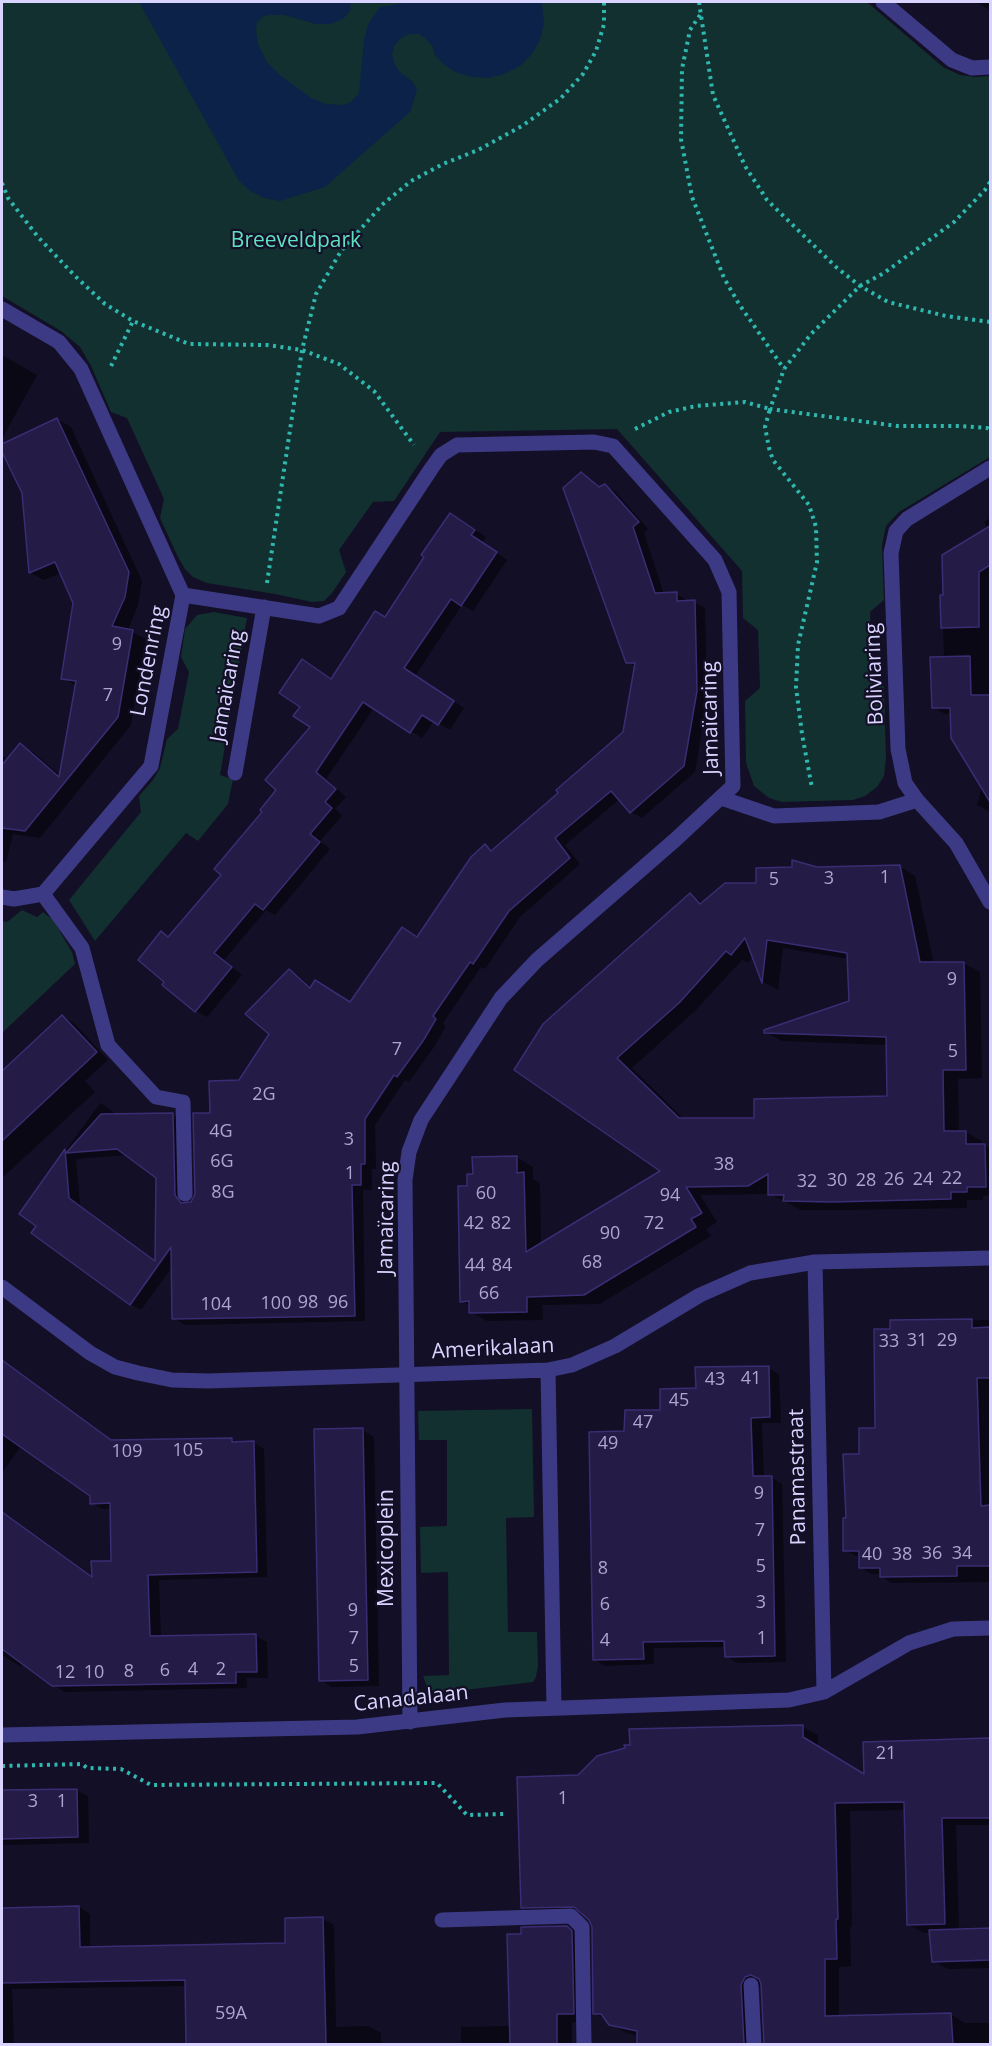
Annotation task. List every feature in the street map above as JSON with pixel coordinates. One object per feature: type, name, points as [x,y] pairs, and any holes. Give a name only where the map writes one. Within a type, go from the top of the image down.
[{"type":"street","points":[[883,2],[952,60],[972,68],[990,67]]},
{"type":"street","name":"Londenring","points":[[2,309],[59,342],[81,369],[183,595],[151,765],[43,894]]},
{"type":"street","name":"Jamaïcaring","points":[[183,595],[319,616],[339,608],[441,455],[457,445],[594,442],[614,446],[715,560],[729,592],[733,786],[537,960],[501,998],[421,1120],[409,1152],[405,1180],[407,1375]]},
{"type":"street","name":"Boliviaring","points":[[990,468],[907,519],[896,531],[891,553],[898,749],[905,783],[917,800],[956,843],[990,902]]},
{"type":"street","name":"Jamaïcaring","points":[[235,773],[264,607]]},
{"type":"street","points":[[721,798],[774,816],[879,812],[917,800]]},
{"type":"street","points":[[2,897],[14,899],[43,894],[82,948],[108,1045],[156,1097],[183,1102],[185,1194]]},
{"type":"street","name":"Amerikalaan","points":[[2,1287],[90,1353],[115,1367],[172,1380],[208,1381],[548,1370],[572,1365],[615,1346],[700,1295],[750,1273],[815,1262],[990,1258]]},
{"type":"street","name":"Panamastraat","points":[[815,1262],[824,1692]]},
{"type":"street","points":[[548,1370],[554,1707]]},
{"type":"street","name":"Mexicoplein","points":[[407,1375],[410,1722]]},
{"type":"street","name":"Canadalaan","points":[[2,1735],[357,1727],[505,1710],[789,1700],[824,1692],[909,1643],[953,1629],[990,1628]]},
{"type":"street","points":[[442,1920],[571,1916],[582,1927],[584,2044]]},
{"type":"street","points":[[751,1985],[754,2044]]},
{"type":"path","points":[[264,607],[302,351],[316,294],[341,251],[383,204],[411,181],[443,164],[478,150],[522,126],[561,98],[583,74],[596,51],[604,24],[604,2]]},
{"type":"path","points":[[699,2],[713,95],[744,166],[766,200],[836,267],[860,286],[888,302],[946,316],[990,322]]},
{"type":"path","points":[[701,14],[690,30],[682,69],[681,140],[692,197],[724,278],[784,369]]},
{"type":"path","points":[[816,815],[796,687],[798,645],[817,562],[816,527],[809,505],[773,460],[765,427],[784,369],[812,334],[860,286],[884,273],[954,222],[990,182]]},
{"type":"path","points":[[2,183],[8,198],[38,237],[105,304],[133,321],[189,344],[267,345],[302,351],[339,363],[374,391],[431,469]]},
{"type":"path","points":[[95,399],[133,321]]},
{"type":"path","points":[[614,446],[638,427],[669,412],[696,406],[745,402],[770,409],[897,426],[960,426],[990,430]]},
{"type":"path","points":[[2,1766],[82,1764],[87,1768],[121,1769],[151,1785],[436,1783],[467,1815],[504,1814]]},
{"type":"green space","name":"Breeveldpark","points":[[2,2],[867,2],[943,67],[960,75],[990,76],[990,457],[899,512],[886,526],[882,545],[884,600],[870,612],[873,676],[884,687],[886,758],[884,776],[877,787],[865,796],[853,800],[782,802],[769,798],[754,786],[746,763],[745,701],[760,688],[758,630],[743,618],[742,571],[617,429],[440,432],[394,501],[373,502],[339,550],[346,572],[324,601],[312,602],[207,583],[193,577],[178,557],[160,518],[164,499],[127,418],[111,412],[80,347],[61,331],[2,296]]},
{"type":"green space","points":[[214,612],[247,618],[220,775],[233,779],[228,804],[198,841],[186,833],[95,941],[69,900],[141,812],[139,796],[160,768],[167,739],[178,729],[189,672],[181,657],[185,629],[197,615]]},
{"type":"green space","points":[[22,910],[37,917],[43,912],[53,920],[72,952],[75,964],[2,1033],[2,921],[7,922]]},
{"type":"green space","points":[[532,1409],[534,1517],[506,1518],[508,1632],[537,1632],[536,1677],[533,1682],[430,1694],[423,1676],[449,1675],[448,1572],[421,1573],[420,1527],[447,1526],[447,1440],[419,1440],[418,1411]]},
{"type":"water","points":[[139,2],[351,2],[350,11],[343,19],[331,24],[316,24],[284,15],[270,15],[262,17],[257,23],[256,30],[258,44],[267,62],[280,75],[311,98],[326,104],[344,105],[351,102],[359,93],[364,40],[368,24],[380,7],[411,2],[542,2],[544,24],[540,40],[531,55],[520,66],[504,74],[488,78],[471,77],[455,72],[442,63],[434,54],[433,47],[419,34],[409,34],[401,38],[394,46],[392,55],[400,72],[413,82],[417,90],[410,112],[325,187],[280,201],[264,198],[250,191],[239,181]]},
{"type":"building","points":[[57,418],[129,572],[125,597],[112,626],[133,630],[118,717],[25,831],[2,828],[2,765],[20,743],[59,777],[76,681],[61,679],[73,603],[55,562],[29,573],[22,493],[2,452],[2,444]]},
{"type":"building","points":[[581,472],[599,487],[605,484],[639,522],[633,527],[655,593],[677,592],[677,601],[695,600],[697,691],[684,766],[630,813],[611,791],[555,838],[570,858],[509,911],[473,964],[470,962],[433,1016],[436,1019],[423,1041],[397,1077],[394,1075],[365,1119],[365,1164],[361,1164],[361,1185],[352,1185],[355,1316],[172,1319],[171,1247],[130,1305],[31,1233],[36,1226],[19,1214],[65,1149],[69,1198],[155,1261],[156,1178],[117,1149],[66,1153],[101,1114],[173,1113],[175,1195],[181,1203],[191,1202],[195,1194],[193,1113],[210,1113],[209,1081],[239,1080],[269,1034],[245,1014],[289,969],[310,988],[315,980],[350,1002],[402,927],[417,937],[471,857],[485,844],[491,851],[623,732],[635,663],[626,663],[563,488]]},
{"type":"building","points":[[450,513],[475,530],[471,535],[497,552],[461,606],[451,599],[404,668],[454,701],[438,725],[422,715],[410,733],[363,702],[316,772],[336,789],[325,802],[332,808],[310,834],[320,842],[263,910],[255,904],[214,953],[232,967],[195,1012],[162,985],[164,982],[138,960],[161,931],[168,937],[221,875],[214,869],[262,812],[260,810],[276,790],[265,780],[310,727],[293,716],[300,707],[279,693],[302,659],[331,679],[375,611],[385,617],[424,557],[421,555]]},
{"type":"building","points":[[990,526],[990,565],[979,572],[979,627],[941,628],[942,555]]},
{"type":"building","points":[[970,656],[971,695],[990,695],[990,802],[951,738],[950,708],[932,708],[930,657]]},
{"type":"building","points":[[792,860],[817,867],[900,865],[920,962],[964,962],[966,1070],[943,1070],[944,1131],[966,1131],[966,1144],[985,1144],[986,1187],[967,1187],[967,1192],[951,1192],[951,1199],[832,1202],[783,1201],[784,1195],[768,1195],[768,1174],[748,1186],[686,1187],[702,1213],[691,1219],[696,1227],[584,1295],[527,1297],[527,1312],[469,1313],[469,1301],[460,1302],[458,1186],[467,1186],[467,1174],[473,1174],[472,1157],[517,1156],[517,1173],[524,1172],[526,1252],[660,1171],[514,1070],[543,1024],[690,893],[700,904],[725,883],[756,883],[756,868],[792,867]],"holes":[[[745,938],[762,983],[767,940],[847,953],[849,1001],[764,1030],[764,1033],[886,1037],[887,1096],[754,1099],[754,1118],[679,1118],[617,1058],[679,1003],[726,951],[731,955]]]},
{"type":"building","points":[[62,1015],[97,1052],[2,1141],[2,1071]]},
{"type":"building","points":[[972,1319],[972,1328],[990,1327],[990,1378],[977,1378],[981,1506],[990,1505],[990,1566],[957,1566],[957,1576],[880,1577],[880,1568],[859,1568],[859,1551],[843,1551],[843,1518],[846,1518],[843,1454],[859,1454],[859,1428],[875,1428],[874,1329],[890,1329],[890,1320]]},
{"type":"building","points":[[2,1360],[111,1440],[232,1438],[232,1442],[254,1441],[257,1572],[148,1575],[150,1636],[256,1634],[257,1672],[236,1672],[236,1683],[52,1686],[2,1649],[2,1512],[92,1577],[91,1561],[111,1561],[110,1503],[90,1504],[90,1496],[2,1434]]},
{"type":"building","points":[[769,1366],[770,1417],[751,1418],[753,1476],[772,1476],[775,1656],[725,1657],[724,1641],[643,1642],[644,1659],[593,1660],[589,1432],[624,1431],[625,1410],[660,1410],[660,1389],[696,1388],[695,1367]]},
{"type":"building","points":[[363,1428],[368,1680],[319,1681],[314,1429]]},
{"type":"building","points":[[803,1725],[803,1737],[864,1774],[863,1742],[990,1738],[990,1818],[942,1818],[945,1924],[907,1925],[904,1802],[835,1803],[837,1959],[825,1959],[825,2016],[951,2013],[953,2044],[764,2044],[761,1984],[759,1979],[751,1975],[745,1977],[741,1985],[744,2044],[637,2044],[637,2031],[609,2025],[601,2014],[593,2014],[592,1927],[589,1920],[574,1907],[521,1908],[517,1777],[578,1775],[597,1756],[625,1748],[624,1745],[630,1745],[629,1729]]},
{"type":"building","points":[[77,1789],[78,1837],[2,1839],[2,1790]]},
{"type":"building","points":[[79,1906],[80,1947],[285,1943],[285,1918],[323,1917],[326,2044],[186,2044],[185,1980],[2,1983],[2,1908]]},
{"type":"building","points":[[567,1926],[572,1931],[574,2014],[557,2014],[557,2044],[510,2044],[507,1934],[521,1934],[521,1927]]},
{"type":"building","points":[[990,1928],[990,1960],[932,1962],[929,1930]]}]
